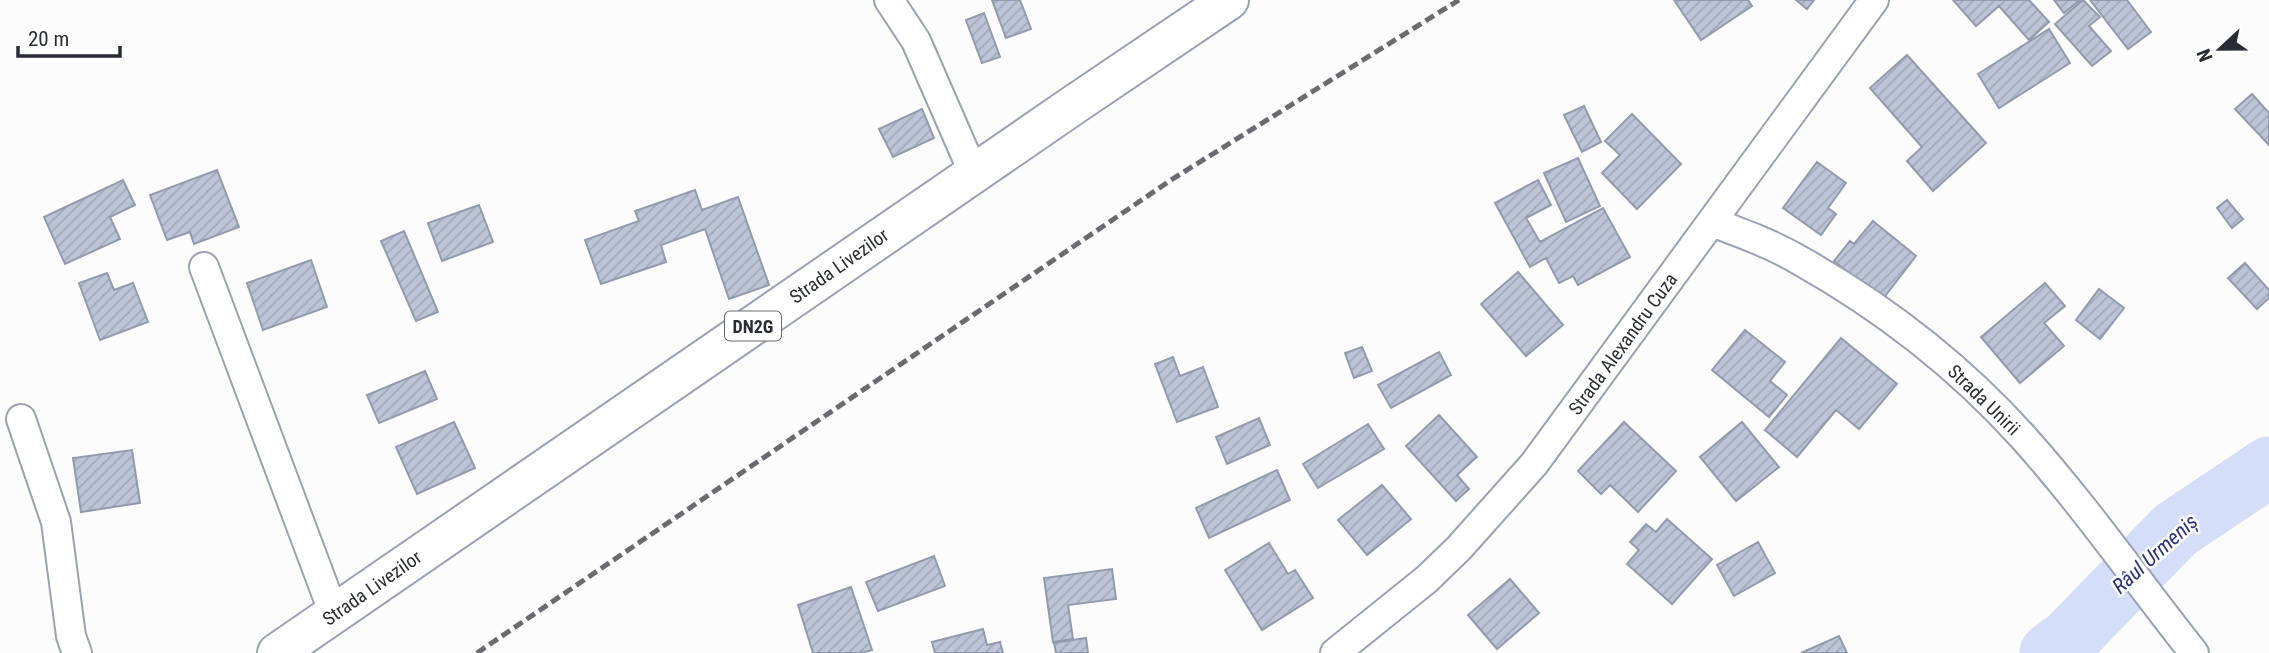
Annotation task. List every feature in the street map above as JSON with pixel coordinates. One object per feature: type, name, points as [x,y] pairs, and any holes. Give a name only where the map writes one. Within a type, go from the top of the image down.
[{"type":"main road","name":"Strada Livezilor","points":[[277,653],[1229,0]]},
{"type":"street","points":[[889,0],[916,41],[974,174]]},
{"type":"street","name":"Strada Alexandru Cuza","points":[[1335,653],[1427,579],[1493,512],[1534,464],[1874,0]]},
{"type":"street","name":"Strada Unirii","points":[[1712,222],[1798,259],[1923,343],[1973,386],[2023,437],[2194,653]]},
{"type":"street","points":[[204,267],[334,614]]},
{"type":"street","points":[[21,419],[56,522],[71,636],[77,653]]},
{"type":"building","points":[[992,0],[1020,0],[1031,29],[1006,38]]},
{"type":"building","points":[[1674,0],[1748,0],[1752,6],[1701,40]]},
{"type":"building","points":[[1796,0],[1814,0],[1807,9]]},
{"type":"building","points":[[1953,0],[2029,0],[2049,22],[2029,40],[1999,6],[1976,26]]},
{"type":"building","points":[[2054,0],[2080,0],[2064,13]]},
{"type":"building","points":[[2083,0],[2100,17],[2089,26],[2111,51],[2092,66],[2055,24]]},
{"type":"building","points":[[2090,0],[2127,0],[2151,32],[2128,49]]},
{"type":"building","points":[[984,13],[1000,57],[982,63],[966,20]]},
{"type":"building","points":[[2049,29],[2070,63],[1999,108],[1978,74]]},
{"type":"building","points":[[1907,55],[1986,143],[1933,191],[1907,161],[1922,147],[1870,88]]},
{"type":"building","points":[[2252,94],[2269,113],[2269,145],[2235,109]]},
{"type":"building","points":[[1584,106],[1601,142],[1582,152],[1564,115]]},
{"type":"building","points":[[922,109],[934,138],[893,157],[879,129]]},
{"type":"building","points":[[1632,114],[1681,164],[1637,209],[1602,173],[1620,155],[1605,141]]},
{"type":"building","points":[[1578,158],[1600,206],[1566,222],[1544,173]]},
{"type":"building","points":[[1817,162],[1846,183],[1828,208],[1836,214],[1821,235],[1783,208]]},
{"type":"building","points":[[217,170],[239,227],[194,244],[190,232],[167,240],[150,195]]},
{"type":"building","points":[[123,180],[135,205],[110,217],[120,239],[65,264],[44,217]]},
{"type":"building","points":[[1538,180],[1551,205],[1526,218],[1540,242],[1603,208],[1630,257],[1578,285],[1573,276],[1559,283],[1546,258],[1530,267],[1495,203]]},
{"type":"building","points":[[695,190],[702,210],[738,197],[769,285],[729,299],[705,229],[661,245],[666,262],[601,284],[585,240],[639,221],[635,211]]},
{"type":"building","points":[[2227,200],[2243,219],[2232,228],[2217,208]]},
{"type":"building","points":[[479,205],[493,242],[442,261],[428,223]]},
{"type":"building","points":[[1873,221],[1916,256],[1882,300],[1834,261],[1850,241],[1854,244]]},
{"type":"building","points":[[404,231],[438,312],[416,321],[381,241]]},
{"type":"building","points":[[311,260],[327,307],[263,330],[247,283]]},
{"type":"building","points":[[2245,263],[2269,290],[2269,298],[2257,309],[2228,278]]},
{"type":"building","points":[[1518,272],[1563,325],[1526,356],[1481,304]]},
{"type":"building","points":[[107,273],[114,290],[133,283],[148,322],[100,340],[79,283]]},
{"type":"building","points":[[2045,283],[2065,306],[2044,323],[2064,346],[2020,383],[1981,337]]},
{"type":"building","points":[[2099,289],[2124,308],[2100,339],[2076,320]]},
{"type":"building","points":[[1745,330],[1785,362],[1770,381],[1787,395],[1769,417],[1712,370]]},
{"type":"building","points":[[1841,338],[1897,384],[1859,429],[1836,410],[1797,457],[1765,430]]},
{"type":"building","points":[[1362,347],[1372,371],[1354,378],[1345,353]]},
{"type":"building","points":[[1439,352],[1451,375],[1391,408],[1378,385]]},
{"type":"building","points":[[1173,357],[1180,376],[1203,367],[1218,407],[1177,422],[1155,364]]},
{"type":"building","points":[[425,371],[437,399],[379,423],[367,395]]},
{"type":"building","points":[[1439,415],[1477,457],[1457,475],[1469,489],[1456,501],[1406,446]]},
{"type":"building","points":[[1259,418],[1270,445],[1227,464],[1216,437]]},
{"type":"building","points":[[454,422],[475,468],[417,494],[396,447]]},
{"type":"building","points":[[1624,422],[1676,471],[1638,512],[1610,485],[1601,494],[1578,471]]},
{"type":"building","points":[[1742,422],[1779,467],[1736,501],[1700,457]]},
{"type":"building","points":[[1368,424],[1384,449],[1318,488],[1303,464]]},
{"type":"building","points":[[132,450],[140,503],[81,512],[73,458]]},
{"type":"building","points":[[1277,470],[1290,500],[1209,538],[1196,508]]},
{"type":"building","points":[[1382,485],[1411,519],[1367,555],[1338,520]]},
{"type":"building","points":[[1667,519],[1712,559],[1672,604],[1627,564],[1639,550],[1630,542],[1646,524],[1656,532]]},
{"type":"building","points":[[1758,542],[1775,573],[1734,596],[1717,565]]},
{"type":"building","points":[[1269,543],[1288,574],[1295,570],[1313,598],[1262,630],[1225,570]]},
{"type":"building","points":[[934,556],[945,586],[878,611],[866,582]]},
{"type":"building","points":[[1112,569],[1116,599],[1068,605],[1073,639],[1053,642],[1044,578]]},
{"type":"building","points":[[1510,579],[1539,613],[1497,649],[1468,615]]},
{"type":"building","points":[[851,587],[872,650],[862,653],[813,653],[798,605]]},
{"type":"building","points":[[983,629],[987,645],[1000,642],[1003,653],[935,653],[932,642]]},
{"type":"building","points":[[1839,636],[1847,653],[1801,653]]},
{"type":"building","points":[[1086,638],[1088,653],[1056,653],[1054,643]]},
{"type":"waterway","name":"Râul Urmeniș","points":[[2050,653],[2069,639],[2175,530],[2269,467]]},
{"type":"railway","points":[[477,653],[1171,180],[1459,0]]}]
